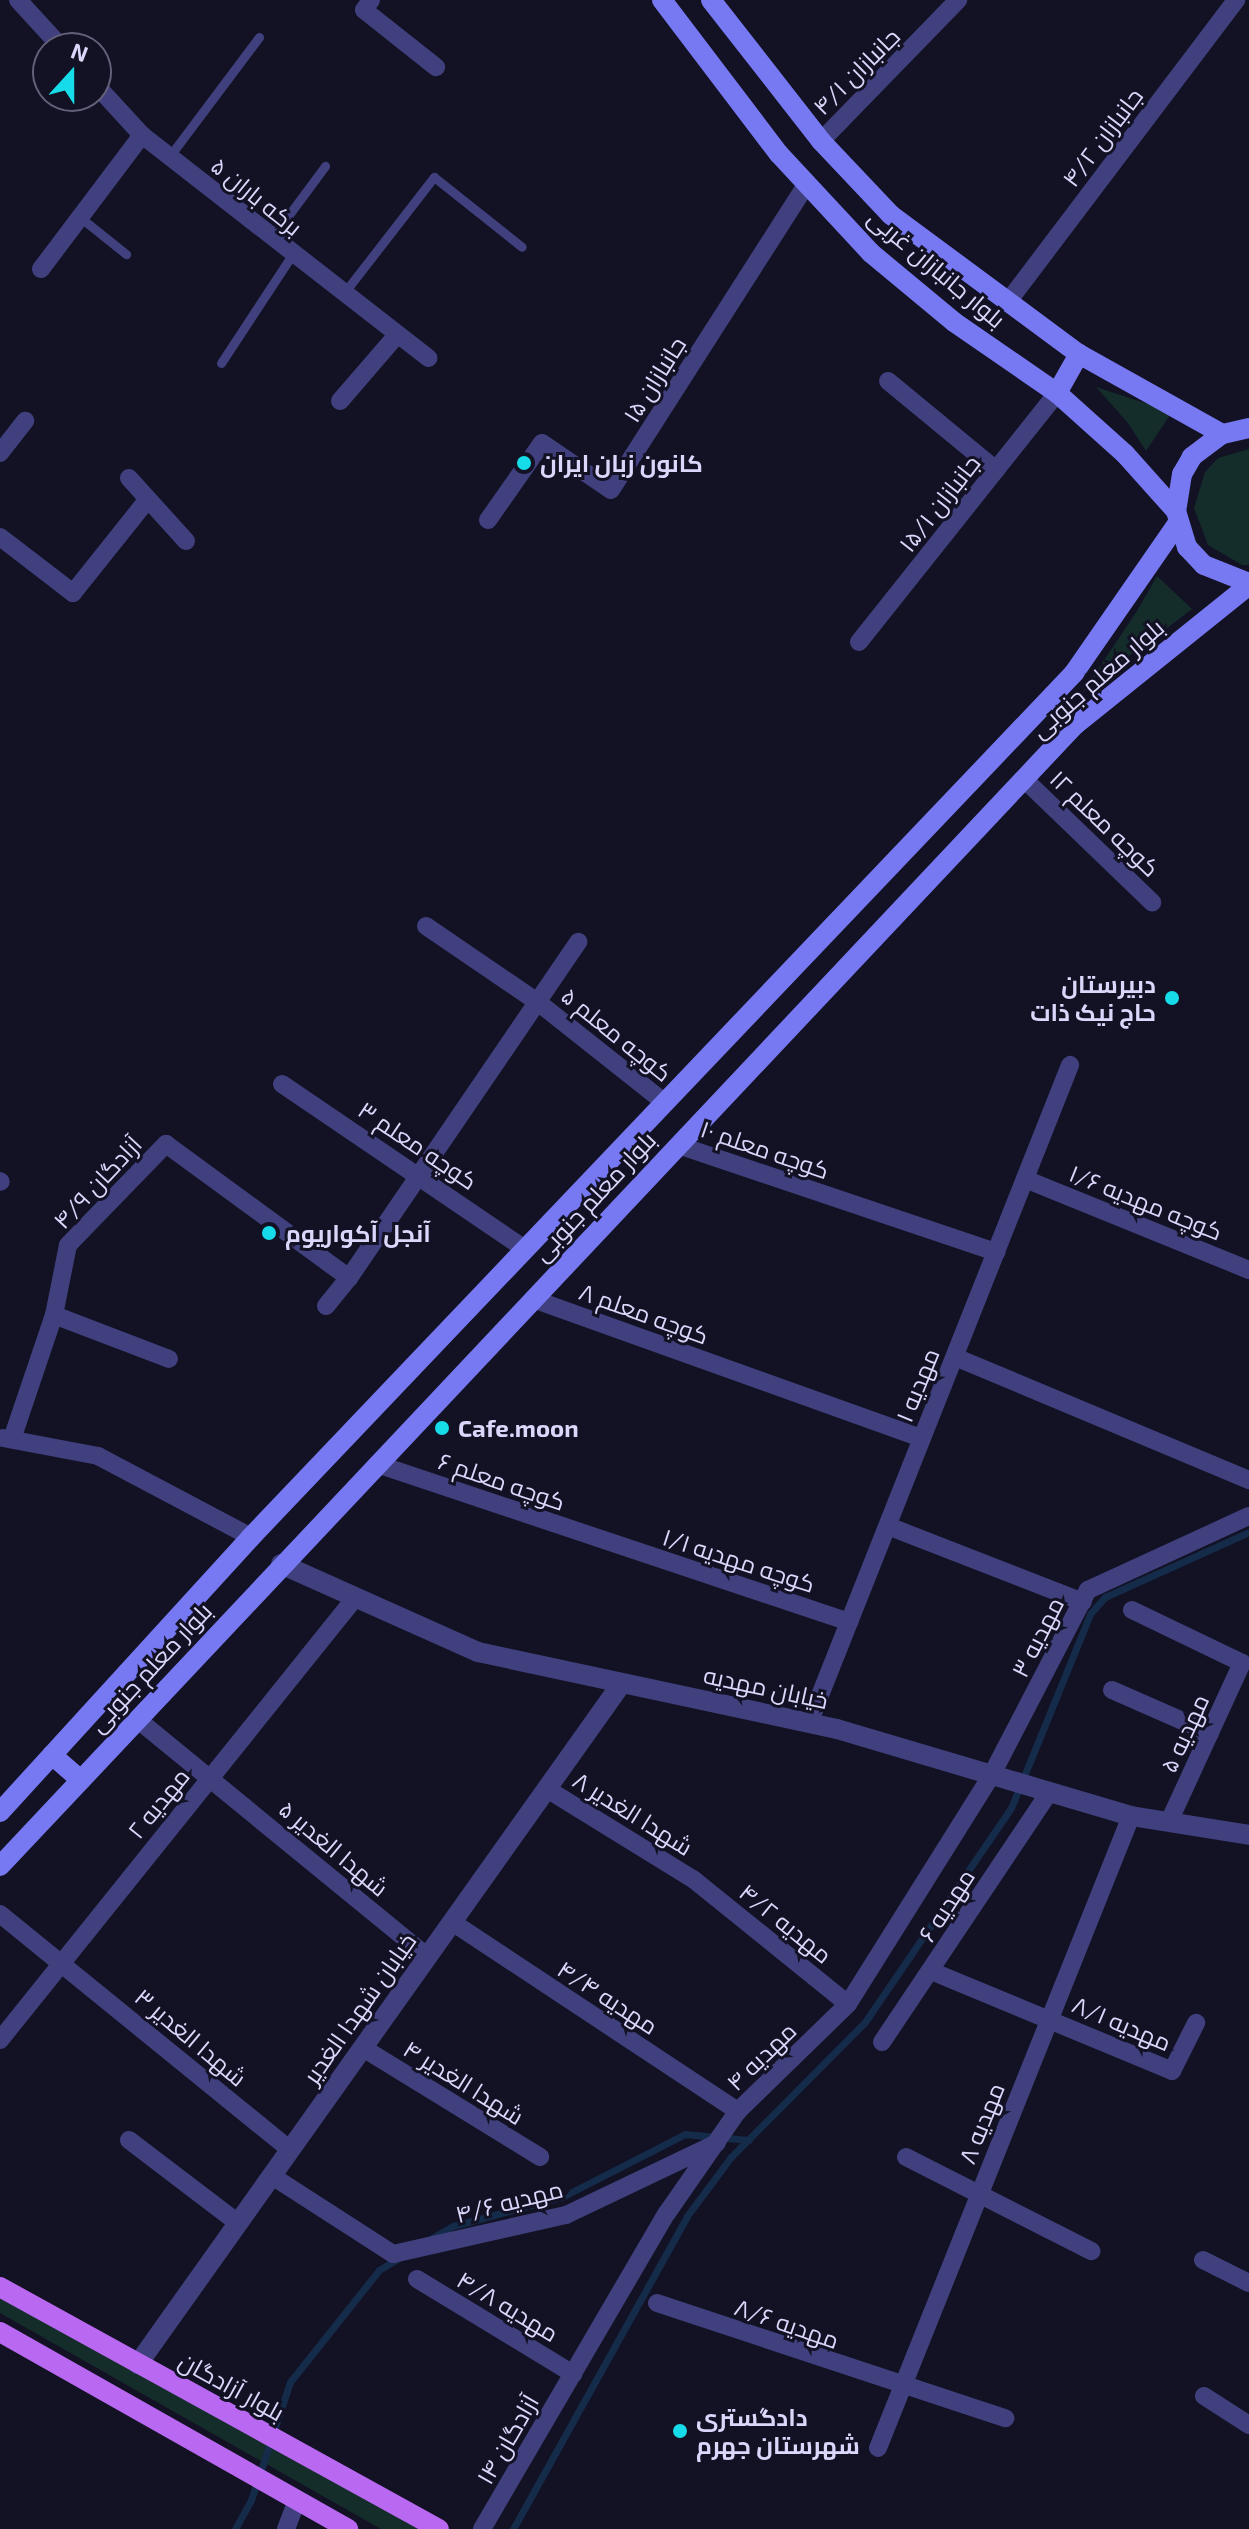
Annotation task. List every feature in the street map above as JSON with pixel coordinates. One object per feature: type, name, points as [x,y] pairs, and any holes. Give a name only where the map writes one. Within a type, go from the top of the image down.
[{"type":"main road","name":"بلوار جانبازان غربی","points":[[662,0],[807,183],[871,253],[954,322],[1057,393],[1125,454],[1176,518],[1187,547],[1204,565],[1249,584]]},
{"type":"main road","name":"بلوار جانبازان غربی","points":[[711,0],[821,141],[891,215],[1079,354],[1222,434]]},
{"type":"main road","points":[[1057,393],[1079,354]]},
{"type":"main road","points":[[1176,518],[1187,465],[1222,434],[1249,428]]},
{"type":"main road","name":"بلوار معلم جنوبی","points":[[0,1812],[251,1537],[1074,673],[1176,518]]},
{"type":"main road","name":"بلوار معلم جنوبی","points":[[0,1866],[281,1564],[1075,725],[1249,584]]},
{"type":"main road","points":[[52,1755],[81,1780]]},
{"type":"main road","name":"بلوار آزادگان","points":[[0,2287],[439,2529]]},
{"type":"main road","points":[[0,2332],[348,2529]]},
{"type":"street","points":[[18,0],[47,32]]},
{"type":"street","points":[[371,0],[364,10],[436,67]]},
{"type":"street","name":"جانبازان ۴/۱","points":[[821,141],[958,0]]},
{"type":"street","name":"جانبازان ۴/۲","points":[[1007,303],[1236,0]]},
{"type":"street","name":"برکه باران ۵","points":[[112,102],[142,135],[169,157],[342,296],[428,358]]},
{"type":"street","points":[[41,269],[142,135]]},
{"type":"street","name":"جانبازان ۱۵","points":[[488,520],[542,443],[611,490],[807,183]]},
{"type":"street","points":[[340,401],[397,335]]},
{"type":"street","points":[[888,381],[996,470]]},
{"type":"street","name":"جانبازان ۱۵/۱","points":[[859,642],[1057,393]]},
{"type":"street","points":[[0,453],[25,421]]},
{"type":"street","points":[[129,478],[186,541]]},
{"type":"street","points":[[0,537],[73,593],[148,499]]},
{"type":"street","name":"کوچه معلم ۱۲","points":[[1024,779],[1152,902]]},
{"type":"street","name":"کوچه معلم ۵","points":[[426,926],[539,1003],[665,1103]]},
{"type":"street","name":"کوچه معلم ۵","points":[[539,1003],[578,942]]},
{"type":"street","points":[[326,1306],[349,1278],[539,1003]]},
{"type":"street","name":"مهدیه ۱","points":[[809,1723],[1070,1065]]},
{"type":"street","name":"کوچه معلم ۳","points":[[282,1084],[420,1173],[525,1249]]},
{"type":"street","name":"آزادگان ۴/۹","points":[[6,1438],[54,1315],[68,1245],[166,1144],[349,1278]]},
{"type":"street","name":"کوچه معلم ۱۰","points":[[678,1145],[996,1252]]},
{"type":"street","name":"کوچه مهدیه ۱/۶","points":[[1025,1179],[1249,1270]]},
{"type":"street","name":"کوچه معلم ۸","points":[[533,1299],[922,1438]]},
{"type":"street","points":[[54,1315],[169,1359]]},
{"type":"street","points":[[955,1357],[1249,1480]]},
{"type":"street","points":[[6,1438],[98,1456],[251,1537]]},
{"type":"street","name":"کوچه معلم ۶","points":[[377,1464],[613,1543]]},
{"type":"street","name":"مهدیه ۳","points":[[990,1778],[1088,1590],[1249,1516]]},
{"type":"street","points":[[888,1526],[1083,1602]]},
{"type":"street","name":"کوچه مهدیه ۱/۱","points":[[613,1543],[849,1622]]},
{"type":"street","name":"خیابان مهدیه","points":[[281,1564],[478,1652],[809,1723],[990,1778],[1131,1816],[1249,1835]]},
{"type":"street","name":"مهدیه ۲","points":[[0,2040],[355,1598]]},
{"type":"street","name":"مهدیه ۵","points":[[1132,1610],[1242,1663],[1169,1822]]},
{"type":"street","name":"خیابان شهدا الغدیر","points":[[138,2364],[622,1683]]},
{"type":"street","points":[[1112,1690],[1210,1733]]},
{"type":"street","name":"شهدا الغدیر ۵","points":[[137,1719],[428,1957]]},
{"type":"street","name":"مهدیه ۴","points":[[573,2374],[667,2213],[738,2111],[848,2004],[990,1778]]},
{"type":"street","name":"شهدا الغدیر ۸","points":[[547,1789],[693,1879]]},
{"type":"street","name":"مهدیه ۶","points":[[882,2042],[1049,1793]]},
{"type":"street","name":"مهدیه ۸","points":[[878,2448],[1131,1816]]},
{"type":"street","name":"مهدیه ۴/۲","points":[[693,1879],[848,2004]]},
{"type":"street","name":"شهدا الغدیر ۳","points":[[0,1914],[62,1961],[290,2150]]},
{"type":"street","name":"مهدیه ۴/۴","points":[[452,1922],[738,2111]]},
{"type":"street","points":[[931,1971],[1050,2018]]},
{"type":"street","name":"مهدیه ۸/۱","points":[[1050,2018],[1172,2071],[1196,2023]]},
{"type":"street","name":"شهدا الغدیر ۴","points":[[363,2048],[540,2157]]},
{"type":"street","points":[[129,2140],[238,2223]]},
{"type":"street","name":"مهدیه ۴/۶","points":[[272,2176],[393,2254],[566,2215],[719,2142]]},
{"type":"street","points":[[906,2157],[1091,2251]]},
{"type":"street","points":[[1203,2260],[1249,2283]]},
{"type":"street","name":"مهدیه ۴/۸","points":[[417,2279],[573,2374]]},
{"type":"street","name":"مهدیه ۸/۶","points":[[657,2303],[902,2387],[1005,2418]]},
{"type":"street","name":"آزادگان ۱۴","points":[[482,2529],[573,2374]]},
{"type":"street","points":[[1204,2396],[1249,2425]]},
{"type":"street","points":[[286,2529],[297,2500]]},
{"type":"lane","points":[[169,157],[259,37]]},
{"type":"lane","points":[[271,239],[325,166]]},
{"type":"lane","points":[[342,296],[434,177],[522,247]]},
{"type":"lane","points":[[81,218],[126,254]]},
{"type":"lane","points":[[221,363],[292,255]]},
{"type":"green space","points":[[1096,387],[1172,412],[1146,451],[1128,423]]},
{"type":"green space","points":[[1249,449],[1249,565],[1242,565],[1208,545],[1194,508],[1205,472],[1218,458]]},
{"type":"green space","points":[[1157,576],[1192,609],[1082,693],[1137,611]]},
{"type":"green space","points":[[0,2294],[423,2529],[381,2529],[0,2313]]},
{"type":"waterway","points":[[513,2529],[687,2216],[731,2157],[865,2022],[1011,1808],[1090,1614],[1105,1597],[1249,1532]]},
{"type":"waterway","points":[[432,2238],[453,2226],[562,2197],[685,2134],[749,2140]]},
{"type":"waterway","points":[[235,2529],[251,2500],[290,2382],[379,2270],[397,2259]]},
{"type":"place","name":"کانون زبان ایران","points":[[524,463]]},
{"type":"place","name":"دبیرستان حاج نیک ذات","points":[[1172,998]]},
{"type":"place","name":"آنجل آکواریوم","points":[[269,1233]]},
{"type":"place","name":"Cafe.moon","points":[[442,1428]]},
{"type":"place","name":"دادگستری شهرستان جهرم","points":[[680,2431]]}]
